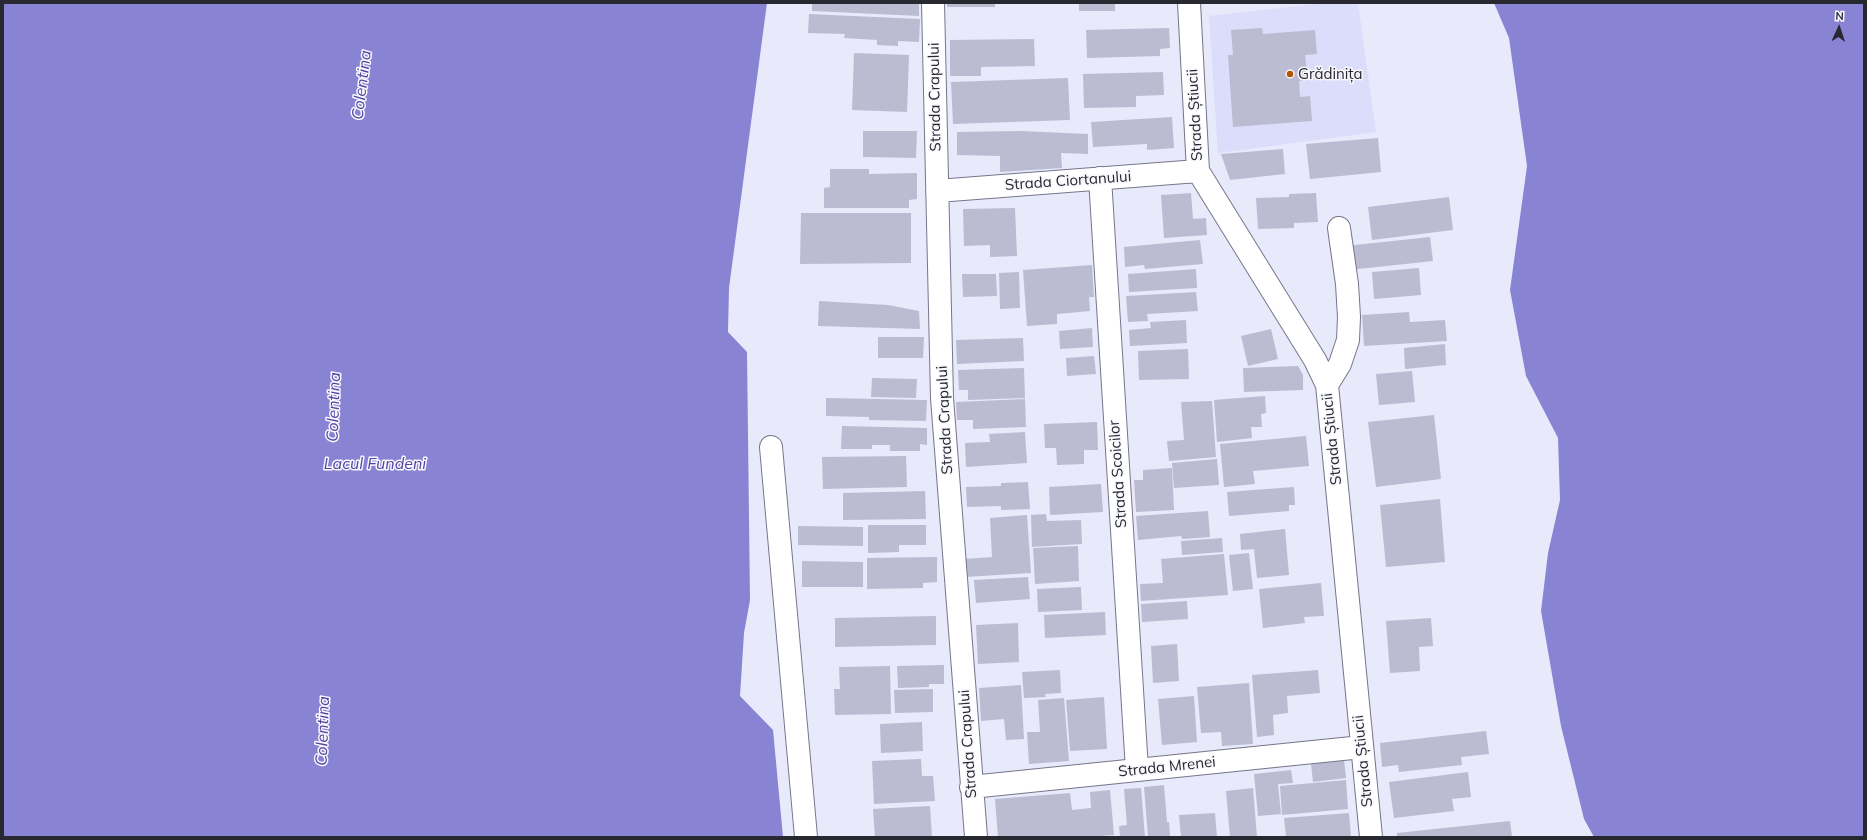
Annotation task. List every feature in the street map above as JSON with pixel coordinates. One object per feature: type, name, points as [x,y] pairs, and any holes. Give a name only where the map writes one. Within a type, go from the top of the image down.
[{"type":"street","name":"Strada Crapului","points":[[933,3],[942,398],[976,837]]},
{"type":"street","name":"Strada Știucii","points":[[1189,3],[1198,171],[1315,360],[1327,385],[1371,837]]},
{"type":"street","name":"Strada Ciortanului","points":[[937,191],[1198,171]]},
{"type":"street","name":"Strada Scoicilor","points":[[1100,178],[1137,770]]},
{"type":"street","points":[[1327,385],[1340,364],[1348,340],[1349,317],[1347,284],[1339,228]]},
{"type":"street","points":[[772,446],[806,837]]},
{"type":"street","name":"Strada Mrenei","points":[[971,787],[1362,748]]},
{"type":"shaded area","name":"Grădinița","points":[[1325,3],[1358,3],[1376,132],[1218,153],[1209,16]]},
{"type":"water","name":"Lacul Fundeni","points":[[3,3],[767,3],[729,288],[728,332],[747,352],[750,600],[744,633],[740,696],[773,730],[783,837],[3,837]]},
{"type":"water","points":[[1494,3],[1864,3],[1864,837],[1594,837],[1584,819],[1561,726],[1541,611],[1548,553],[1560,500],[1558,438],[1526,376],[1510,290],[1527,166],[1509,38]]},
{"type":"building","points":[[812,3],[919,3],[919,16],[812,11]]},
{"type":"building","points":[[947,3],[995,3],[995,7],[947,7]]},
{"type":"building","points":[[1079,3],[1115,3],[1115,11],[1079,11]]},
{"type":"building","points":[[809,14],[920,19],[919,42],[898,41],[898,46],[877,45],[877,40],[844,38],[845,34],[808,33]]},
{"type":"building","points":[[1169,28],[1170,48],[1160,49],[1160,56],[1087,58],[1086,30]]},
{"type":"building","points":[[1262,28],[1263,34],[1315,30],[1317,54],[1305,55],[1308,80],[1299,81],[1300,97],[1310,96],[1312,121],[1233,127],[1228,55],[1233,55],[1231,30]]},
{"type":"building","points":[[1034,39],[1035,66],[981,67],[981,76],[950,76],[950,40]]},
{"type":"building","points":[[854,53],[909,55],[907,112],[852,110]]},
{"type":"building","points":[[1163,72],[1164,95],[1136,96],[1136,107],[1084,108],[1083,74]]},
{"type":"building","points":[[1068,78],[1070,120],[953,124],[951,82]]},
{"type":"building","points":[[1172,117],[1174,148],[1147,150],[1147,144],[1093,147],[1091,122]]},
{"type":"building","points":[[863,131],[917,131],[916,158],[863,157]]},
{"type":"building","points":[[1020,131],[1088,134],[1088,154],[1061,153],[1062,168],[1000,172],[1000,156],[957,155],[957,132]]},
{"type":"building","points":[[1378,138],[1381,172],[1310,179],[1306,144]]},
{"type":"building","points":[[1283,149],[1285,174],[1230,180],[1221,154]]},
{"type":"building","points":[[830,169],[869,169],[869,174],[917,173],[917,199],[909,200],[909,208],[824,208],[824,188],[830,187]]},
{"type":"building","points":[[1191,193],[1193,219],[1206,218],[1207,235],[1164,238],[1161,195]]},
{"type":"building","points":[[1316,193],[1318,222],[1294,223],[1294,228],[1258,229],[1256,198],[1289,197],[1289,194]]},
{"type":"building","points":[[1449,197],[1453,230],[1372,240],[1368,207]]},
{"type":"building","points":[[1015,208],[1017,256],[990,257],[990,245],[964,246],[963,209]]},
{"type":"building","points":[[801,213],[911,213],[911,263],[800,264]]},
{"type":"building","points":[[1430,237],[1433,261],[1349,270],[1346,246]]},
{"type":"building","points":[[1200,240],[1203,264],[1145,269],[1144,265],[1125,267],[1124,247]]},
{"type":"building","points":[[1092,265],[1094,297],[1089,297],[1090,311],[1057,314],[1057,324],[1027,326],[1023,270]]},
{"type":"building","points":[[1419,268],[1421,295],[1374,299],[1372,272]]},
{"type":"building","points":[[1196,269],[1197,288],[1129,292],[1128,274]]},
{"type":"building","points":[[1019,272],[1020,308],[1000,309],[999,273]]},
{"type":"building","points":[[962,274],[996,274],[997,296],[963,297]]},
{"type":"building","points":[[1196,292],[1198,311],[1147,314],[1148,321],[1128,322],[1126,296]]},
{"type":"building","points":[[819,301],[888,305],[919,311],[920,329],[818,326]]},
{"type":"building","points":[[1409,312],[1410,322],[1445,320],[1447,341],[1364,346],[1362,315]]},
{"type":"building","points":[[1186,320],[1187,343],[1130,346],[1129,330],[1151,328],[1150,322]]},
{"type":"building","points":[[1092,328],[1093,347],[1060,349],[1059,331]]},
{"type":"building","points":[[1271,329],[1278,359],[1248,366],[1241,336]]},
{"type":"building","points":[[878,337],[924,337],[923,358],[878,358]]},
{"type":"building","points":[[1023,338],[1024,361],[957,364],[956,340]]},
{"type":"building","points":[[1445,344],[1446,365],[1405,369],[1404,348]]},
{"type":"building","points":[[1188,349],[1189,379],[1139,380],[1138,351]]},
{"type":"building","points":[[1094,356],[1096,374],[1067,376],[1066,358]]},
{"type":"building","points":[[1298,366],[1303,375],[1303,390],[1244,392],[1243,368]]},
{"type":"building","points":[[1024,368],[1025,398],[968,400],[968,390],[959,390],[958,370]]},
{"type":"building","points":[[1412,371],[1415,402],[1379,405],[1376,374]]},
{"type":"building","points":[[872,378],[917,379],[916,398],[871,397]]},
{"type":"building","points":[[1265,396],[1266,413],[1261,414],[1262,427],[1251,427],[1252,438],[1217,442],[1214,400]]},
{"type":"building","points":[[826,398],[927,400],[926,421],[869,420],[869,417],[826,416]]},
{"type":"building","points":[[1025,399],[1026,427],[973,429],[973,420],[957,420],[956,402]]},
{"type":"building","points":[[1212,401],[1216,457],[1169,461],[1167,441],[1184,440],[1181,402]]},
{"type":"building","points":[[1434,415],[1441,479],[1376,487],[1368,422]]},
{"type":"building","points":[[1097,422],[1098,450],[1084,450],[1084,464],[1057,465],[1056,448],[1045,448],[1044,424]]},
{"type":"building","points":[[842,426],[927,428],[927,445],[920,444],[920,451],[890,451],[890,445],[872,445],[872,449],[841,449]]},
{"type":"building","points":[[1025,432],[1027,463],[966,467],[965,443],[990,442],[989,434]]},
{"type":"building","points":[[1306,436],[1309,466],[1253,471],[1255,484],[1224,487],[1220,444]]},
{"type":"building","points":[[906,456],[907,487],[823,489],[822,457]]},
{"type":"building","points":[[1217,459],[1219,485],[1174,488],[1172,463]]},
{"type":"building","points":[[1172,468],[1174,510],[1136,512],[1134,480],[1143,480],[1143,470]]},
{"type":"building","points":[[1028,482],[1030,509],[1001,510],[1001,506],[967,507],[966,487],[1001,486],[1001,483]]},
{"type":"building","points":[[1101,484],[1103,512],[1050,515],[1049,487]]},
{"type":"building","points":[[1294,487],[1295,505],[1289,505],[1289,511],[1229,516],[1227,492]]},
{"type":"building","points":[[925,491],[926,519],[843,520],[843,493]]},
{"type":"building","points":[[1440,499],[1445,562],[1386,567],[1380,505]]},
{"type":"building","points":[[1208,511],[1210,537],[1182,539],[1181,536],[1138,540],[1136,516]]},
{"type":"building","points":[[1046,514],[1047,521],[1081,520],[1082,544],[1032,547],[1031,515]]},
{"type":"building","points":[[1027,515],[1031,573],[965,577],[964,559],[992,557],[990,518]]},
{"type":"building","points":[[868,525],[926,525],[926,545],[899,545],[899,552],[868,553]]},
{"type":"building","points":[[798,526],[863,527],[863,546],[798,545]]},
{"type":"building","points":[[1285,529],[1289,575],[1257,578],[1254,549],[1241,550],[1240,534]]},
{"type":"building","points":[[1222,538],[1223,552],[1182,555],[1181,541]]},
{"type":"building","points":[[1078,546],[1079,581],[1035,584],[1033,548]]},
{"type":"building","points":[[1249,553],[1253,589],[1233,591],[1229,555]]},
{"type":"building","points":[[1224,554],[1228,595],[1141,601],[1140,584],[1163,583],[1161,559]]},
{"type":"building","points":[[937,557],[937,582],[923,583],[923,588],[867,589],[867,558]]},
{"type":"building","points":[[802,561],[863,562],[863,587],[802,587]]},
{"type":"building","points":[[1028,577],[1030,599],[976,603],[974,580]]},
{"type":"building","points":[[1321,583],[1324,616],[1304,617],[1305,623],[1263,628],[1259,589]]},
{"type":"building","points":[[1081,587],[1082,610],[1038,612],[1037,589]]},
{"type":"building","points":[[1187,601],[1188,619],[1142,622],[1141,604]]},
{"type":"building","points":[[1105,612],[1106,635],[1045,638],[1044,615]]},
{"type":"building","points":[[936,616],[936,645],[835,647],[835,618]]},
{"type":"building","points":[[1431,618],[1433,646],[1419,647],[1420,671],[1390,673],[1386,621]]},
{"type":"building","points":[[1018,623],[1019,662],[978,664],[976,625]]},
{"type":"building","points":[[1177,644],[1179,681],[1153,683],[1151,646]]},
{"type":"building","points":[[944,665],[944,684],[929,684],[929,687],[898,688],[897,666]]},
{"type":"building","points":[[890,666],[891,714],[835,715],[834,689],[840,689],[839,667]]},
{"type":"building","points":[[1060,670],[1061,693],[1045,694],[1046,697],[1024,698],[1022,672]]},
{"type":"building","points":[[1318,670],[1320,693],[1287,696],[1288,713],[1273,715],[1274,735],[1257,737],[1252,675]]},
{"type":"building","points":[[1249,683],[1253,744],[1222,746],[1221,732],[1201,733],[1197,687]]},
{"type":"building","points":[[1021,685],[1024,739],[1006,740],[1004,719],[981,721],[979,688]]},
{"type":"building","points":[[933,689],[933,712],[895,713],[894,690]]},
{"type":"building","points":[[1194,696],[1197,742],[1162,745],[1158,699]]},
{"type":"building","points":[[1104,697],[1107,749],[1070,751],[1066,700]]},
{"type":"building","points":[[1064,698],[1069,761],[1029,764],[1027,732],[1040,732],[1038,700]]},
{"type":"building","points":[[922,722],[923,751],[881,753],[880,724]]},
{"type":"building","points":[[1486,731],[1489,754],[1461,757],[1462,765],[1399,772],[1398,765],[1382,767],[1380,743]]},
{"type":"building","points":[[921,759],[922,776],[933,776],[935,801],[874,804],[872,761]]},
{"type":"building","points":[[1344,760],[1346,778],[1313,782],[1311,764]]},
{"type":"building","points":[[1291,770],[1293,783],[1278,784],[1281,814],[1258,816],[1254,774]]},
{"type":"building","points":[[1468,772],[1471,797],[1452,799],[1454,811],[1394,818],[1389,782]]},
{"type":"building","points":[[1346,780],[1348,809],[1282,815],[1280,786]]},
{"type":"building","points":[[1164,785],[1167,822],[1169,822],[1170,837],[1148,837],[1144,787]]},
{"type":"building","points":[[1141,788],[1145,837],[1120,837],[1119,826],[1127,825],[1124,789]]},
{"type":"building","points":[[1253,788],[1257,837],[1230,837],[1226,791]]},
{"type":"building","points":[[1110,790],[1114,835],[1089,837],[998,837],[995,799],[1070,793],[1072,810],[1091,808],[1090,792]]},
{"type":"building","points":[[930,806],[932,837],[875,837],[873,809]]},
{"type":"building","points":[[1215,813],[1217,837],[1181,837],[1179,815]]},
{"type":"building","points":[[1349,813],[1351,837],[1286,837],[1284,818]]},
{"type":"building","points":[[1510,821],[1512,837],[1397,837],[1397,833]]},
{"type":"place","name":"Grădinița","points":[[1290,74]]},
{"type":"water label","name":"Colentina","points":[[362,85]]},
{"type":"water label","name":"Colentina","points":[[334,407]]},
{"type":"water label","name":"Colentina","points":[[323,731]]}]
